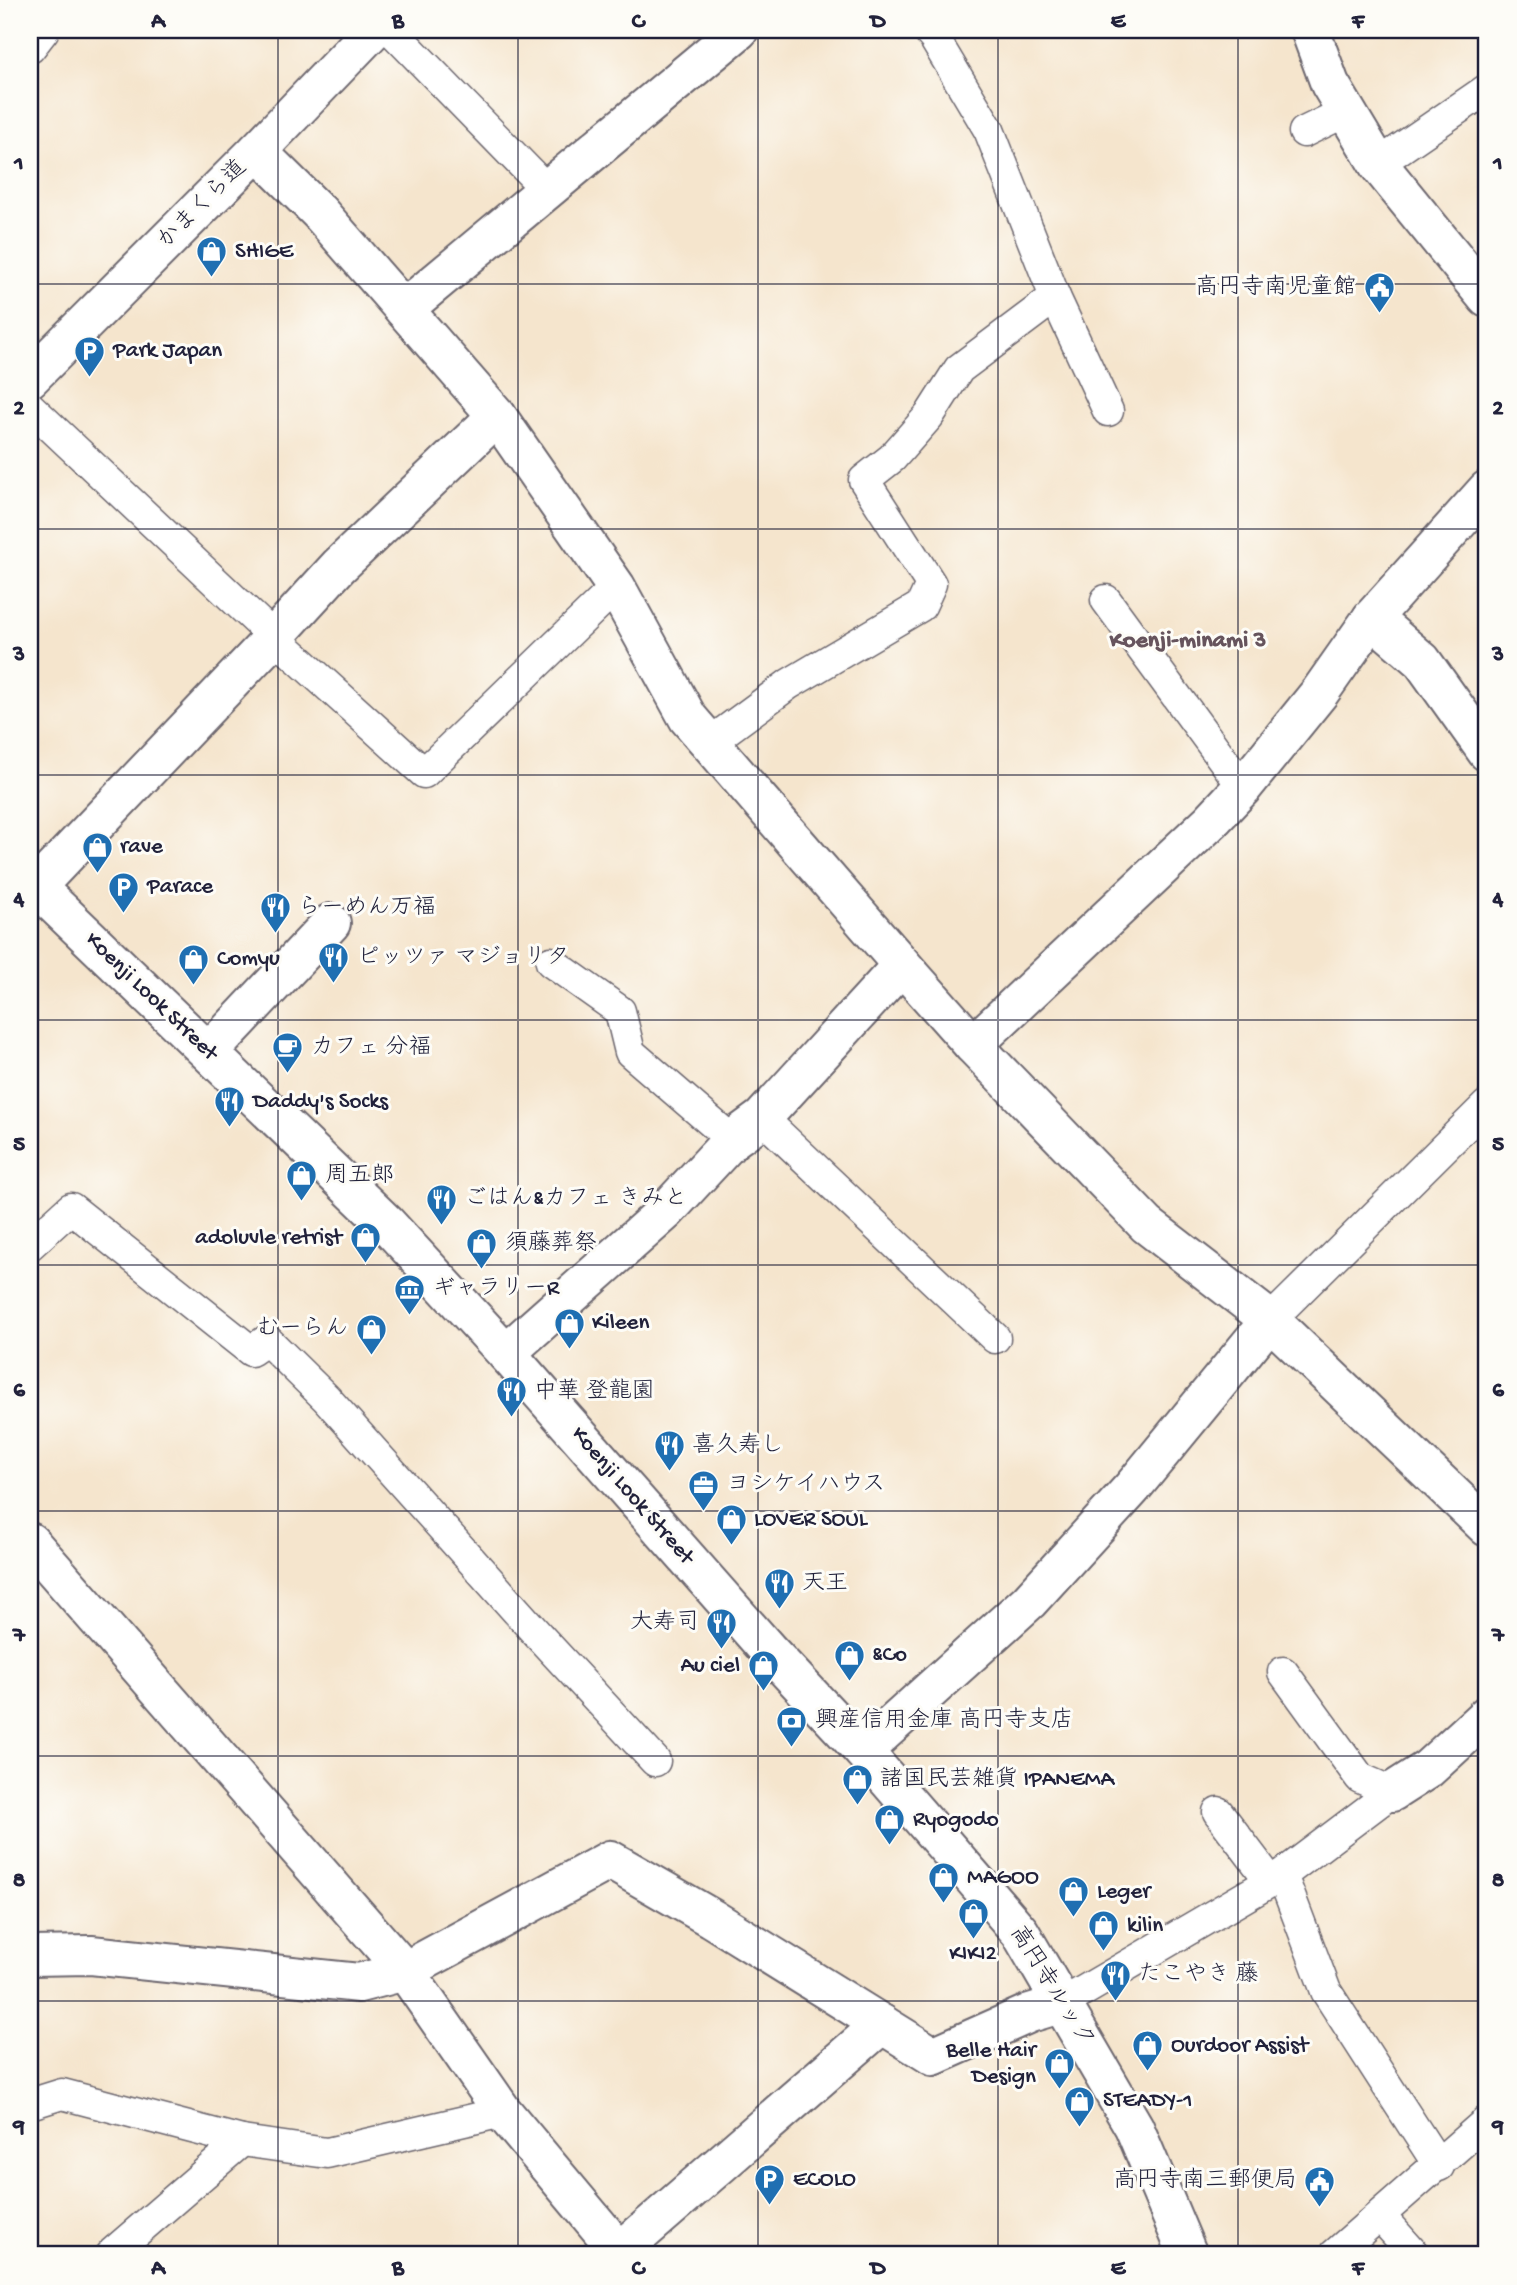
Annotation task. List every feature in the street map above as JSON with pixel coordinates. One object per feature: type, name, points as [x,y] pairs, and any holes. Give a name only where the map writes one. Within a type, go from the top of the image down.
[{"type":"street","name":"かまくら道","points":[[39,354],[257,151],[373,30]]},
{"type":"street","points":[[404,309],[738,30]]},
{"type":"street","points":[[1310,30],[1330,84],[1378,164],[1487,298]]},
{"type":"street","points":[[257,151],[319,212],[497,416],[616,587],[688,718],[973,1045],[1147,1225],[1270,1320],[1487,1527]]},
{"type":"street","points":[[33,884],[274,637],[339,566],[497,416]]},
{"type":"street","points":[[973,1045],[1243,788],[1320,692],[1372,618],[1487,490]]},
{"type":"street","points":[[1372,618],[1422,661],[1487,752]]},
{"type":"street","name":"Koenji Look Street","points":[[33,884],[386,1223],[506,1353],[769,1651],[863,1751]]},
{"type":"street","points":[[209,1052],[331,923]]},
{"type":"street","points":[[506,1353],[666,1211],[902,965]]},
{"type":"street","points":[[863,1751],[1029,1601],[1132,1488],[1270,1320]]},
{"type":"street","points":[[30,1542],[405,1971],[503,2112],[618,2253],[882,2024]]},
{"type":"street","points":[[1392,1792],[1427,1769],[1487,1715]]},
{"type":"street","name":"高円寺ルック","points":[[863,1751],[1020,1932],[1134,2127],[1188,2255]]},
{"type":"street","points":[[30,1956],[91,1955],[359,1983],[405,1971],[610,1860],[712,1919],[933,2056],[1030,2012],[1063,2003]]},
{"type":"lane","points":[[30,48],[44,30]]},
{"type":"lane","points":[[391,30],[546,189]]},
{"type":"lane","points":[[927,30],[989,130],[1055,298],[1108,411]]},
{"type":"lane","points":[[1378,164],[1487,89]]},
{"type":"lane","points":[[1304,132],[1346,111]]},
{"type":"lane","points":[[709,743],[789,684],[921,606],[931,584],[864,480],[892,458],[929,416],[959,369],[1055,298]]},
{"type":"lane","points":[[30,407],[274,637],[424,773],[616,587]]},
{"type":"lane","points":[[1106,600],[1243,788]]},
{"type":"lane","points":[[551,962],[620,1010],[630,1052],[747,1129],[995,1338]]},
{"type":"lane","points":[[1270,1320],[1487,1105]]},
{"type":"lane","points":[[30,1245],[71,1208],[251,1351],[267,1340],[326,1398],[655,1761]]},
{"type":"lane","points":[[1063,2003],[1276,1878],[1392,1792],[1360,1777],[1283,1672]]},
{"type":"lane","points":[[1218,1812],[1276,1878],[1326,1991],[1438,2166]]},
{"type":"lane","points":[[30,2104],[62,2094],[242,2141],[327,2153],[503,2112]]},
{"type":"lane","points":[[1334,2255],[1487,2121]]},
{"type":"lane","points":[[110,2255],[242,2141]]},
{"type":"lane","points":[[1380,2216],[1415,2255]]},
{"type":"place","name":"SHIGE","points":[[212,279]]},
{"type":"place","name":"高円寺南児童館","points":[[1379,315]]},
{"type":"place","name":"Park Japan","points":[[90,378]]},
{"type":"place","name":"rave","points":[[97,874]]},
{"type":"place","name":"Parace","points":[[124,914]]},
{"type":"place","name":"らーめん万福","points":[[275,935]]},
{"type":"place","name":"ピッツァ マジョリタ","points":[[334,985]]},
{"type":"place","name":"Comyu","points":[[194,986]]},
{"type":"place","name":"カフェ 分福","points":[[288,1075]]},
{"type":"place","name":"Daddy's Socks","points":[[230,1129]]},
{"type":"place","name":"周五郎","points":[[302,1203]]},
{"type":"place","name":"ごはん&カフェ きみと","points":[[441,1226]]},
{"type":"place","name":"adoluvle retrist","points":[[365,1265]]},
{"type":"place","name":"須藤葬祭","points":[[482,1271]]},
{"type":"place","name":"ギャラリーR","points":[[409,1316]]},
{"type":"place","name":"Kileen","points":[[569,1350]]},
{"type":"place","name":"むーらん","points":[[371,1356]]},
{"type":"place","name":"中華 登龍園","points":[[511,1419]]},
{"type":"place","name":"喜久寿し","points":[[669,1473]]},
{"type":"place","name":"ヨシケイハウス","points":[[704,1512]]},
{"type":"place","name":"LOVER SOUL","points":[[731,1547]]},
{"type":"place","name":"天王","points":[[779,1611]]},
{"type":"place","name":"大寿司","points":[[722,1650]]},
{"type":"place","name":"&Co","points":[[849,1682]]},
{"type":"place","name":"Au ciel","points":[[763,1693]]},
{"type":"place","name":"興産信用金庫 高円寺支店","points":[[792,1748]]},
{"type":"place","name":"諸国民芸雑貨 IPANEMA","points":[[857,1807]]},
{"type":"place","name":"Ryogodo","points":[[890,1847]]},
{"type":"place","name":"MAGOO","points":[[944,1905]]},
{"type":"place","name":"Leger","points":[[1074,1919]]},
{"type":"place","name":"KIKI2","points":[[973,1940]]},
{"type":"place","name":"kilin","points":[[1104,1953]]},
{"type":"place","name":"たこやき 藤","points":[[1115,2002]]},
{"type":"place","name":"Ourdoor Assist","points":[[1148,2073]]},
{"type":"place","name":"Belle Hair Design","points":[[1059,2091]]},
{"type":"place","name":"STEADY-1","points":[[1080,2128]]},
{"type":"place","name":"ECOLO","points":[[770,2207]]},
{"type":"place","name":"高円寺南三郵便局","points":[[1320,2208]]},
{"type":"district","name":"Koenji-minami 3","points":[[1188,641]]}]
